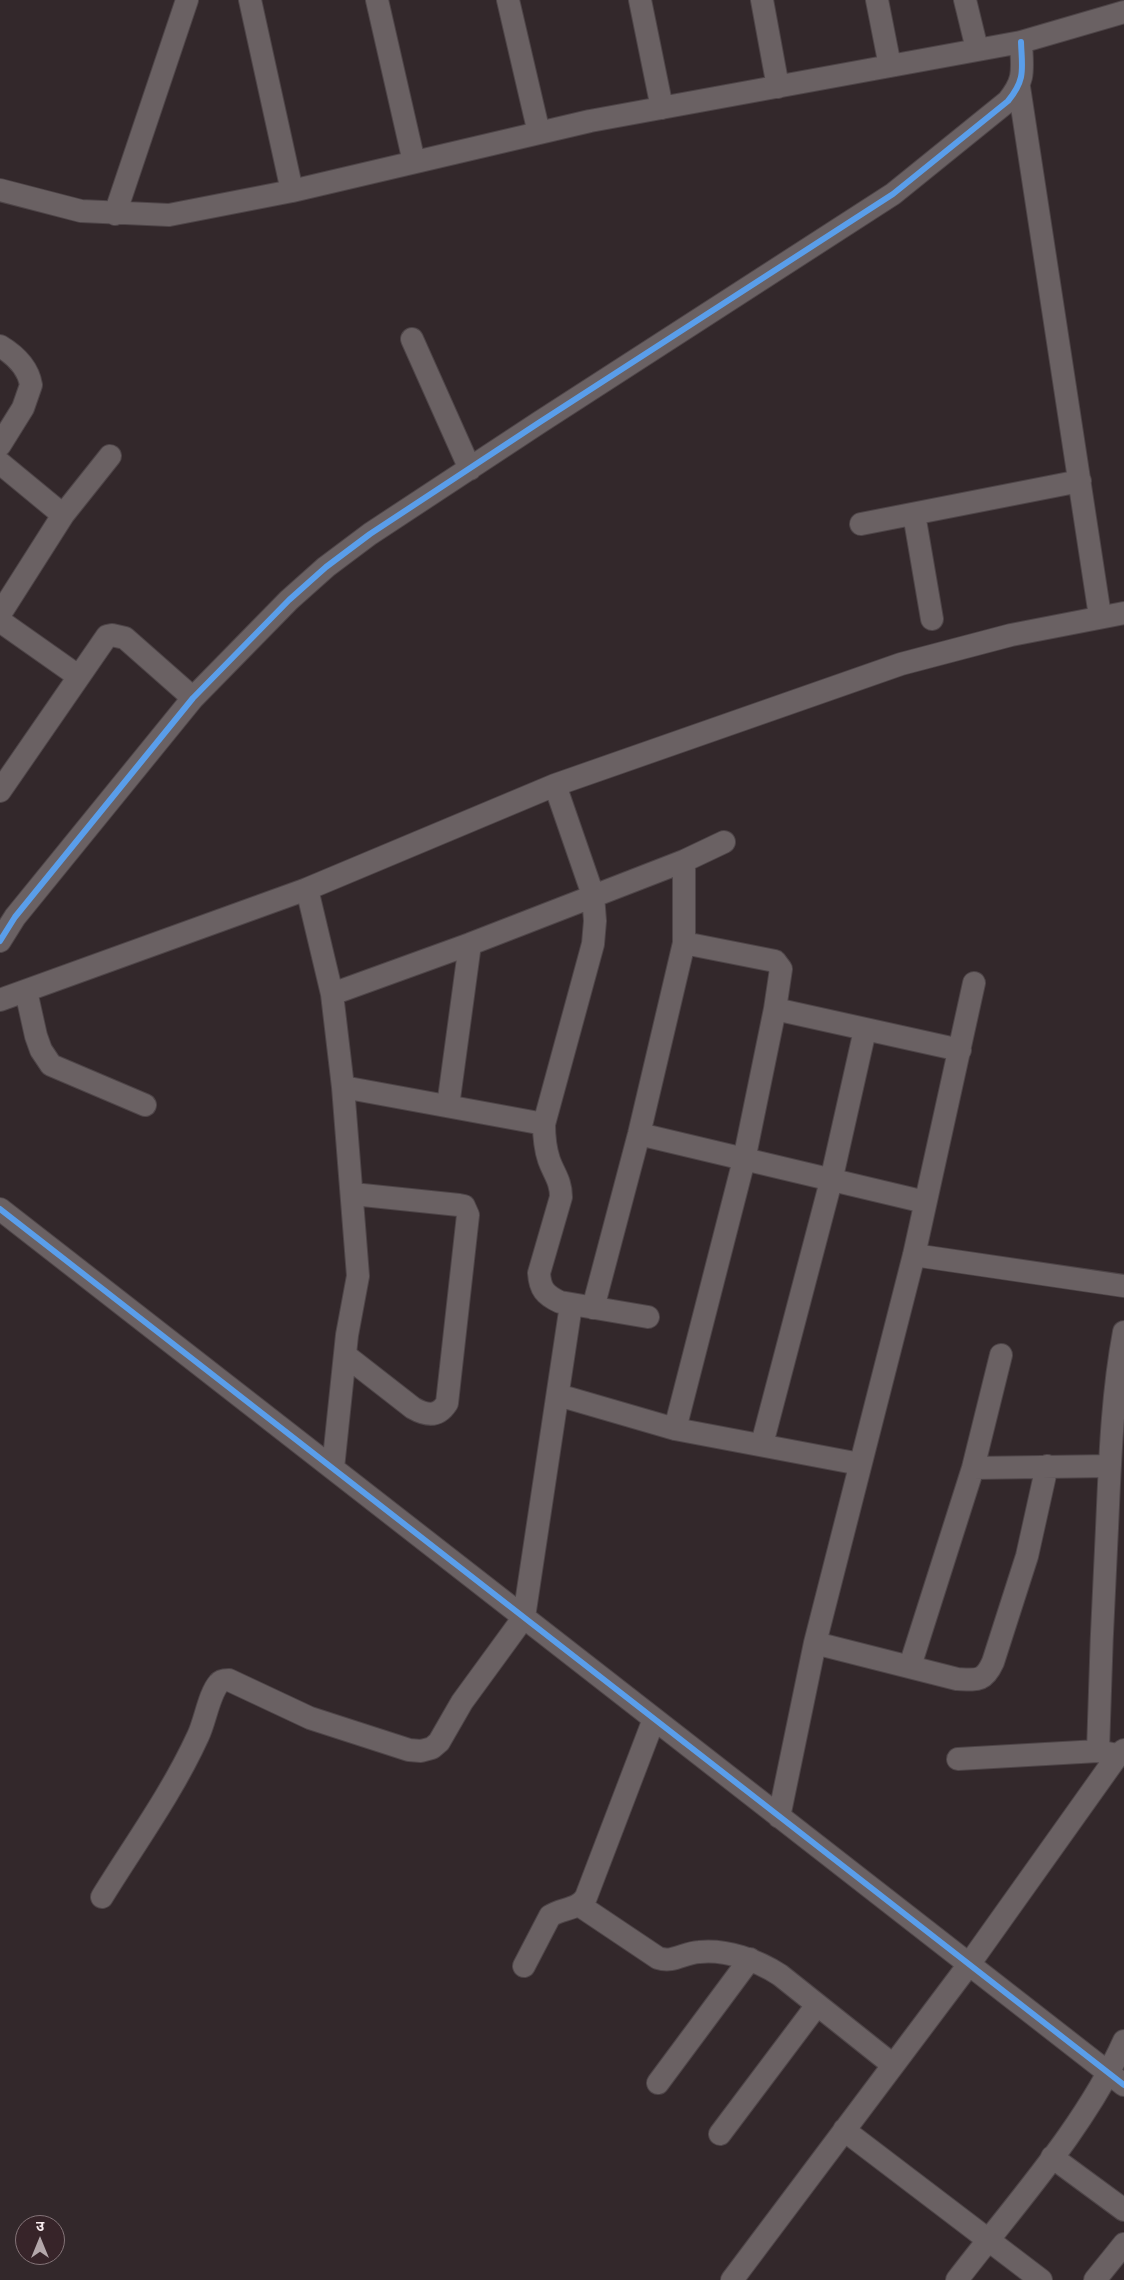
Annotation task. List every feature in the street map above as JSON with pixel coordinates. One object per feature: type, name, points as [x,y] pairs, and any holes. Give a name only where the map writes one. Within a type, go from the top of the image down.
[{"type":"street","points":[[115,214],[187,0]]},
{"type":"street","points":[[250,0],[292,191]]},
{"type":"street","points":[[377,0],[414,162]]},
{"type":"street","points":[[508,0],[539,133]]},
{"type":"street","points":[[640,0],[662,108]]},
{"type":"street","points":[[762,0],[778,86]]},
{"type":"street","points":[[877,0],[890,66]]},
{"type":"street","points":[[965,0],[977,50]]},
{"type":"street","points":[[0,190],[81,211],[169,215],[292,191],[539,133],[662,108],[1021,42],[1124,12]]},
{"type":"street","points":[[0,941],[8,912],[193,698],[289,600],[326,566],[370,534],[893,194],[1008,102],[1019,87],[1021,80],[1021,42]]},
{"type":"street","points":[[1019,87],[1100,616]]},
{"type":"street","points":[[412,339],[470,470]]},
{"type":"street","points":[[0,346],[11,352],[22,364],[31,385],[24,408],[0,445]]},
{"type":"street","points":[[0,614],[62,516],[110,456]]},
{"type":"street","points":[[0,463],[62,516]]},
{"type":"street","points":[[861,524],[1080,481]]},
{"type":"street","points":[[914,514],[932,619]]},
{"type":"street","points":[[0,1000],[307,889],[555,785],[901,664],[1011,635],[1100,616],[1124,613]]},
{"type":"street","points":[[0,621],[78,676]]},
{"type":"street","points":[[0,791],[101,641],[112,635],[126,638],[193,698]]},
{"type":"street","points":[[555,785],[593,895],[595,921],[592,944],[544,1124],[545,1144],[550,1162],[559,1178],[561,1197],[539,1273],[540,1282],[547,1296],[571,1305],[648,1317]]},
{"type":"street","points":[[332,994],[470,944],[684,861],[724,842]]},
{"type":"street","points":[[593,1308],[639,1134],[684,944],[684,861]]},
{"type":"street","points":[[307,889],[332,994],[353,1194],[358,1276],[345,1355],[333,1468]]},
{"type":"street","points":[[448,1106],[470,944]]},
{"type":"street","points":[[674,1429],[744,1160],[775,1009],[781,969],[775,961],[684,944]]},
{"type":"street","points":[[779,1817],[815,1643],[914,1255],[974,983]]},
{"type":"street","points":[[26,991],[36,1036],[41,1050],[51,1065],[145,1105]]},
{"type":"street","points":[[775,1009],[960,1050]]},
{"type":"street","points":[[762,1444],[830,1181],[865,1030]]},
{"type":"street","points":[[343,1086],[544,1124]]},
{"type":"street","points":[[639,1134],[830,1181],[925,1202]]},
{"type":"street","points":[[345,1355],[413,1408],[424,1414],[434,1414],[442,1411],[447,1403],[468,1215],[464,1206],[459,1204],[353,1194]]},
{"type":"street","points":[[0,1209],[1117,2079]]},
{"type":"street","points":[[914,1255],[1124,1286]]},
{"type":"street","points":[[102,1897],[181,1768],[198,1737],[218,1683],[223,1680],[229,1680],[310,1718],[409,1750],[421,1752],[432,1748],[439,1742],[462,1702],[524,1617],[571,1305]]},
{"type":"street","points":[[732,2280],[970,1963],[1113,1752],[1100,1677],[1110,1466],[1119,1432],[1124,1332]]},
{"type":"street","points":[[910,1666],[973,1468],[1001,1355]]},
{"type":"street","points":[[558,1395],[674,1429],[762,1444],[860,1464]]},
{"type":"street","points":[[815,1643],[957,1679],[979,1679],[986,1675],[993,1662],[1027,1556],[1048,1466]]},
{"type":"street","points":[[973,1468],[1110,1466]]},
{"type":"street","points":[[524,1966],[550,1916],[556,1912],[579,1905],[586,1897],[654,1719]]},
{"type":"street","points":[[958,1759],[1113,1752]]},
{"type":"street","points":[[579,1905],[663,1960],[673,1960],[700,1951],[750,1959],[780,1975],[893,2065]]},
{"type":"street","points":[[658,2083],[750,1959]]},
{"type":"street","points":[[720,2134],[818,2005]]},
{"type":"street","points":[[957,2280],[1052,2157],[1117,2079],[1124,2041]]},
{"type":"street","points":[[844,2130],[1041,2280]]},
{"type":"street","points":[[1052,2157],[1124,2210]]},
{"type":"street","points":[[1095,2280],[1124,2244]]},
{"type":"cycle path","points":[[0,941],[15,917],[193,698],[289,600],[326,567],[370,534],[540,422],[893,194],[1008,101],[1018,86],[1022,73],[1021,42]]},
{"type":"cycle path","points":[[0,1209],[1124,2085]]}]
